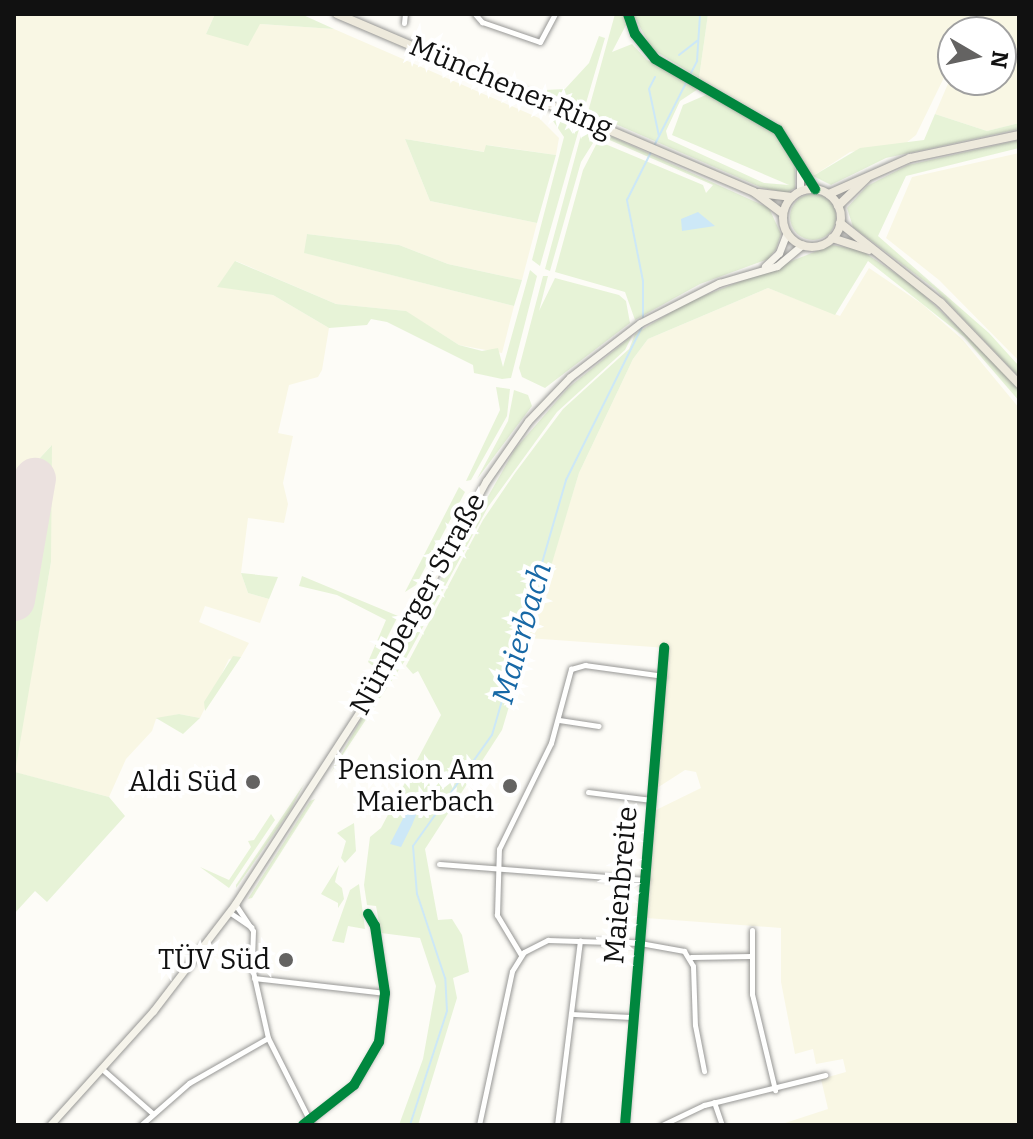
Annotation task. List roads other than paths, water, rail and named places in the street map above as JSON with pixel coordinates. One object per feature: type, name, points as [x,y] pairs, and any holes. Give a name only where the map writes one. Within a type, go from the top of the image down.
[{"type":"main road","name":"Münchener Ring","points":[[337,14],[754,192]]},
{"type":"main road","points":[[628,14],[645,49],[687,78],[772,124],[815,189]]},
{"type":"main road","points":[[829,194],[874,172],[920,155],[1019,135]]},
{"type":"main road","points":[[783,214],[796,194],[800,164]]},
{"type":"main road","points":[[838,206],[874,172]]},
{"type":"main road","points":[[815,189],[829,194],[838,206],[840,223],[832,238],[816,246],[802,245],[787,232],[783,214],[754,192],[796,194],[815,189]]},
{"type":"main road","points":[[840,223],[951,311],[1019,384]]},
{"type":"main road","name":"Nürnberger Straße","points":[[761,269],[779,253],[787,232]]},
{"type":"main road","points":[[832,238],[878,254]]},
{"type":"main road","name":"Nürnberger Straße","points":[[50,1125],[162,1001],[235,904],[371,693],[508,448],[555,391],[630,330],[654,315],[761,269],[777,266],[802,245]]},
{"type":"street","points":[[404,23],[405,14]]},
{"type":"street","points":[[475,14],[482,22],[543,41],[555,14]]},
{"type":"street","name":"Maienbreite","points":[[625,1125],[664,648]]},
{"type":"street","points":[[521,955],[499,920],[497,869],[503,835],[542,764],[559,720],[573,667],[663,676]]},
{"type":"street","points":[[559,720],[599,726]]},
{"type":"street","name":"Maienbreite","points":[[588,792],[652,800]]},
{"type":"street","points":[[439,864],[646,880]]},
{"type":"street","points":[[235,904],[252,928],[254,978],[268,1038],[311,1123]]},
{"type":"street","points":[[229,912],[252,928]]},
{"type":"street","points":[[303,1125],[311,1123],[345,1095],[369,1063],[381,1032],[385,993],[378,936],[368,914]]},
{"type":"street","points":[[752,930],[751,956],[758,1029],[775,1090]]},
{"type":"street","points":[[479,1125],[510,977],[521,955],[548,940],[580,940],[674,948],[691,957],[751,956]]},
{"type":"street","points":[[557,1125],[580,940]]},
{"type":"street","points":[[691,957],[695,1025],[704,1071]]},
{"type":"street","points":[[254,978],[385,993]]},
{"type":"street","points":[[573,1014],[633,1017]]},
{"type":"street","points":[[141,1125],[189,1083],[268,1038]]},
{"type":"street","points":[[101,1068],[152,1113]]},
{"type":"street","points":[[662,1125],[714,1102],[775,1090],[825,1075]]},
{"type":"street","points":[[714,1102],[722,1125]]},
{"type":"water","points":[[698,212],[715,226],[682,231],[681,219]]},
{"type":"water","points":[[411,803],[418,810],[401,847],[390,844]]},
{"type":"waterway","name":"Maierbach","points":[[690,75],[697,61],[700,14]]},
{"type":"waterway","name":"Maierbach","points":[[679,55],[697,41]]},
{"type":"waterway","name":"Maierbach","points":[[655,77],[649,89],[659,136]]},
{"type":"waterway","name":"Maierbach","points":[[654,146],[687,81]]},
{"type":"waterway","name":"Maierbach","points":[[643,319],[643,281],[627,200],[651,152]]},
{"type":"waterway","name":"Maierbach","points":[[410,1125],[447,1011],[445,978],[417,894],[413,846],[492,735],[566,480],[643,325]]},
{"type":"place","name":"Aldi Süd","points":[[253,782]]},
{"type":"place","name":"Pension Am Maierbach","points":[[510,786]]},
{"type":"place","name":"TÜV Süd","points":[[286,960]]}]
